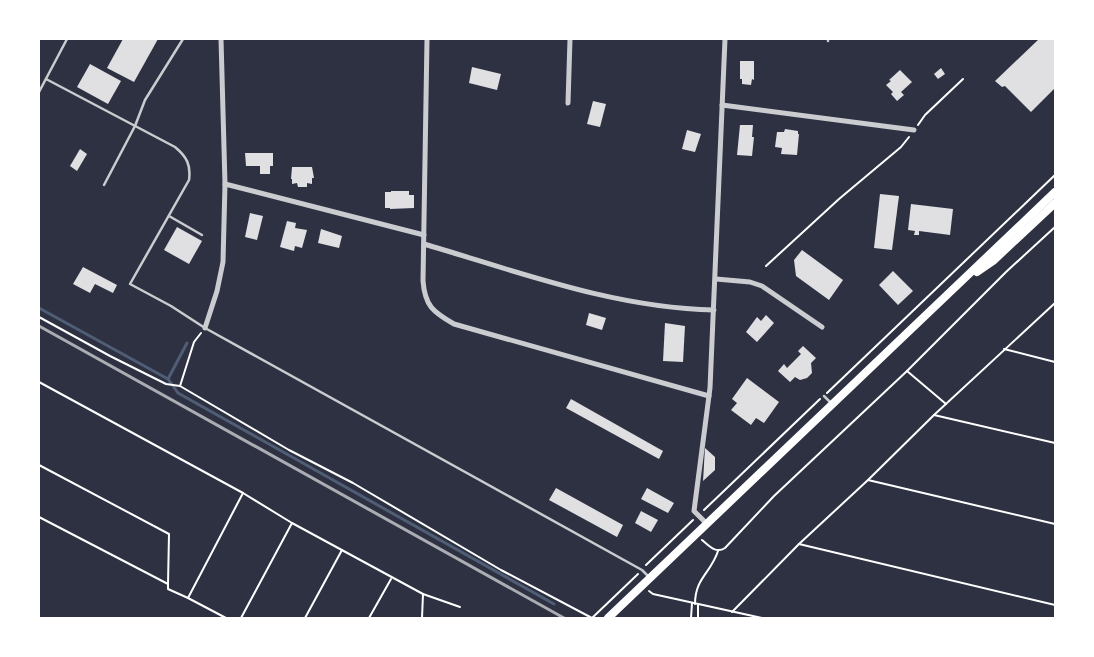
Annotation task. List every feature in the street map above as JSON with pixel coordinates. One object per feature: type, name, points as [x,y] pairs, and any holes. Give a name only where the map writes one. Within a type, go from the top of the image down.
[{"type":"main road","points":[[608,618],[1055,192]]},
{"type":"main road","points":[[951,291],[993,261],[1055,203]]},
{"type":"street","points":[[205,328],[217,291],[223,262],[225,184],[222,39]]},
{"type":"street","points":[[427,39],[422,281],[427,304],[438,315],[454,324],[709,396]]},
{"type":"street","points":[[568,103],[570,39]]},
{"type":"street","points":[[708,524],[694,511],[709,396],[716,280],[725,39]]},
{"type":"street","points":[[722,105],[914,130]]},
{"type":"street","points":[[225,184],[424,235]]},
{"type":"street","points":[[424,244],[549,281],[639,304],[714,310]]},
{"type":"street","points":[[716,280],[750,282],[762,286],[822,327]]},
{"type":"lane","points":[[39,92],[68,39]]},
{"type":"lane","points":[[104,185],[135,126],[145,100],[183,39]]},
{"type":"lane","points":[[46,79],[176,147],[189,162],[189,180],[130,284],[171,306],[205,328],[642,570],[650,578]]},
{"type":"lane","points":[[169,216],[202,235]]},
{"type":"lane","points":[[824,396],[832,405]]},
{"type":"path","points":[[766,266],[901,147],[926,115],[963,79]]},
{"type":"path","points":[[706,508],[1055,175]]},
{"type":"path","points":[[691,618],[697,585],[715,560],[718,551],[725,548],[774,496],[907,371],[1006,272],[1055,227]]},
{"type":"path","points":[[732,612],[799,544],[1055,303]]},
{"type":"path","points":[[39,317],[166,384],[180,386],[289,450],[361,488],[501,570],[592,618],[633,578]]},
{"type":"path","points":[[180,386],[194,342],[205,328]]},
{"type":"path","points":[[1004,349],[1055,362]]},
{"type":"path","points":[[907,371],[946,404]]},
{"type":"path","points":[[39,382],[243,493],[292,523],[392,578],[424,594],[460,607]]},
{"type":"path","points":[[934,415],[1055,443]]},
{"type":"path","points":[[39,465],[169,534],[168,589],[226,618]]},
{"type":"path","points":[[868,480],[1055,524]]},
{"type":"path","points":[[188,598],[243,493]]},
{"type":"path","points":[[39,517],[168,584]]},
{"type":"path","points":[[241,618],[292,523]]},
{"type":"path","points":[[649,563],[690,523]]},
{"type":"path","points":[[696,535],[718,551]]},
{"type":"path","points":[[799,544],[1055,604]]},
{"type":"path","points":[[305,618],[343,550]]},
{"type":"path","points":[[369,618],[392,578]]},
{"type":"path","points":[[642,585],[653,594],[762,618]]},
{"type":"path","points":[[422,618],[424,594]]},
{"type":"path","points":[[698,605],[698,618]]},
{"type":"building","points":[[123,39],[158,39],[134,82],[107,68]]},
{"type":"building","points":[[1039,39],[1055,39],[1055,88],[1031,112],[1005,86],[1002,87],[995,81]]},
{"type":"building","points":[[740,61],[754,61],[754,80],[752,79],[751,85],[742,84],[742,79],[740,79]]},
{"type":"building","points":[[90,64],[121,81],[108,104],[77,87]]},
{"type":"building","points":[[472,67],[501,74],[497,90],[469,83]]},
{"type":"building","points":[[941,68],[945,74],[938,79],[934,74]]},
{"type":"building","points":[[900,70],[912,82],[901,92],[904,95],[897,101],[891,94],[893,92],[886,85]]},
{"type":"building","points":[[593,101],[606,104],[600,127],[587,124]]},
{"type":"building","points":[[740,125],[753,125],[752,156],[737,155]]},
{"type":"building","points":[[785,129],[798,131],[797,155],[781,154],[782,148],[775,147],[777,132],[784,132]]},
{"type":"building","points":[[687,130],[701,134],[695,152],[682,149]]},
{"type":"building","points":[[80,149],[87,154],[77,171],[70,166]]},
{"type":"building","points":[[245,153],[273,153],[273,166],[270,166],[270,174],[260,174],[260,166],[246,166]]},
{"type":"building","points":[[292,167],[312,167],[314,178],[312,178],[312,184],[307,183],[307,187],[298,187],[297,183],[292,184]]},
{"type":"building","points":[[409,191],[409,195],[414,195],[414,208],[385,208],[385,192]]},
{"type":"building","points":[[880,194],[899,196],[892,250],[874,248]]},
{"type":"building","points":[[911,204],[953,209],[950,235],[919,231],[919,235],[914,235],[915,231],[908,230]]},
{"type":"building","points":[[250,213],[263,216],[257,240],[245,237]]},
{"type":"building","points":[[287,221],[296,223],[295,228],[307,230],[302,248],[295,246],[294,251],[280,247]]},
{"type":"building","points":[[177,227],[202,241],[189,264],[164,250]]},
{"type":"building","points":[[321,229],[342,236],[339,248],[318,243]]},
{"type":"building","points":[[802,250],[843,280],[829,300],[796,276],[794,260]]},
{"type":"building","points":[[83,267],[117,285],[113,293],[95,284],[90,293],[73,284]]},
{"type":"building","points":[[893,271],[913,291],[898,305],[879,285]]},
{"type":"building","points":[[589,313],[606,318],[602,330],[586,325]]},
{"type":"building","points":[[766,315],[774,323],[757,342],[746,332],[757,317],[761,321]]},
{"type":"building","points":[[665,323],[685,326],[683,362],[663,361]]},
{"type":"building","points":[[803,346],[816,358],[811,363],[812,373],[807,378],[800,380],[795,377],[790,382],[778,371],[784,364],[787,368],[801,354],[798,351]]},
{"type":"building","points":[[747,378],[779,402],[764,423],[756,418],[751,425],[731,410],[737,403],[732,399]]},
{"type":"building","points":[[571,399],[663,451],[659,459],[566,408]]},
{"type":"building","points":[[705,448],[715,457],[715,470],[703,481]]},
{"type":"building","points":[[556,488],[623,525],[617,537],[549,500]]},
{"type":"building","points":[[647,488],[674,503],[668,513],[641,499]]},
{"type":"building","points":[[641,511],[658,520],[651,532],[635,523]]},
{"type":"waterway","points":[[39,308],[168,379],[178,393],[554,604]]},
{"type":"waterway","points":[[168,379],[187,343]]},
{"type":"railway","points":[[39,326],[564,618]]}]
